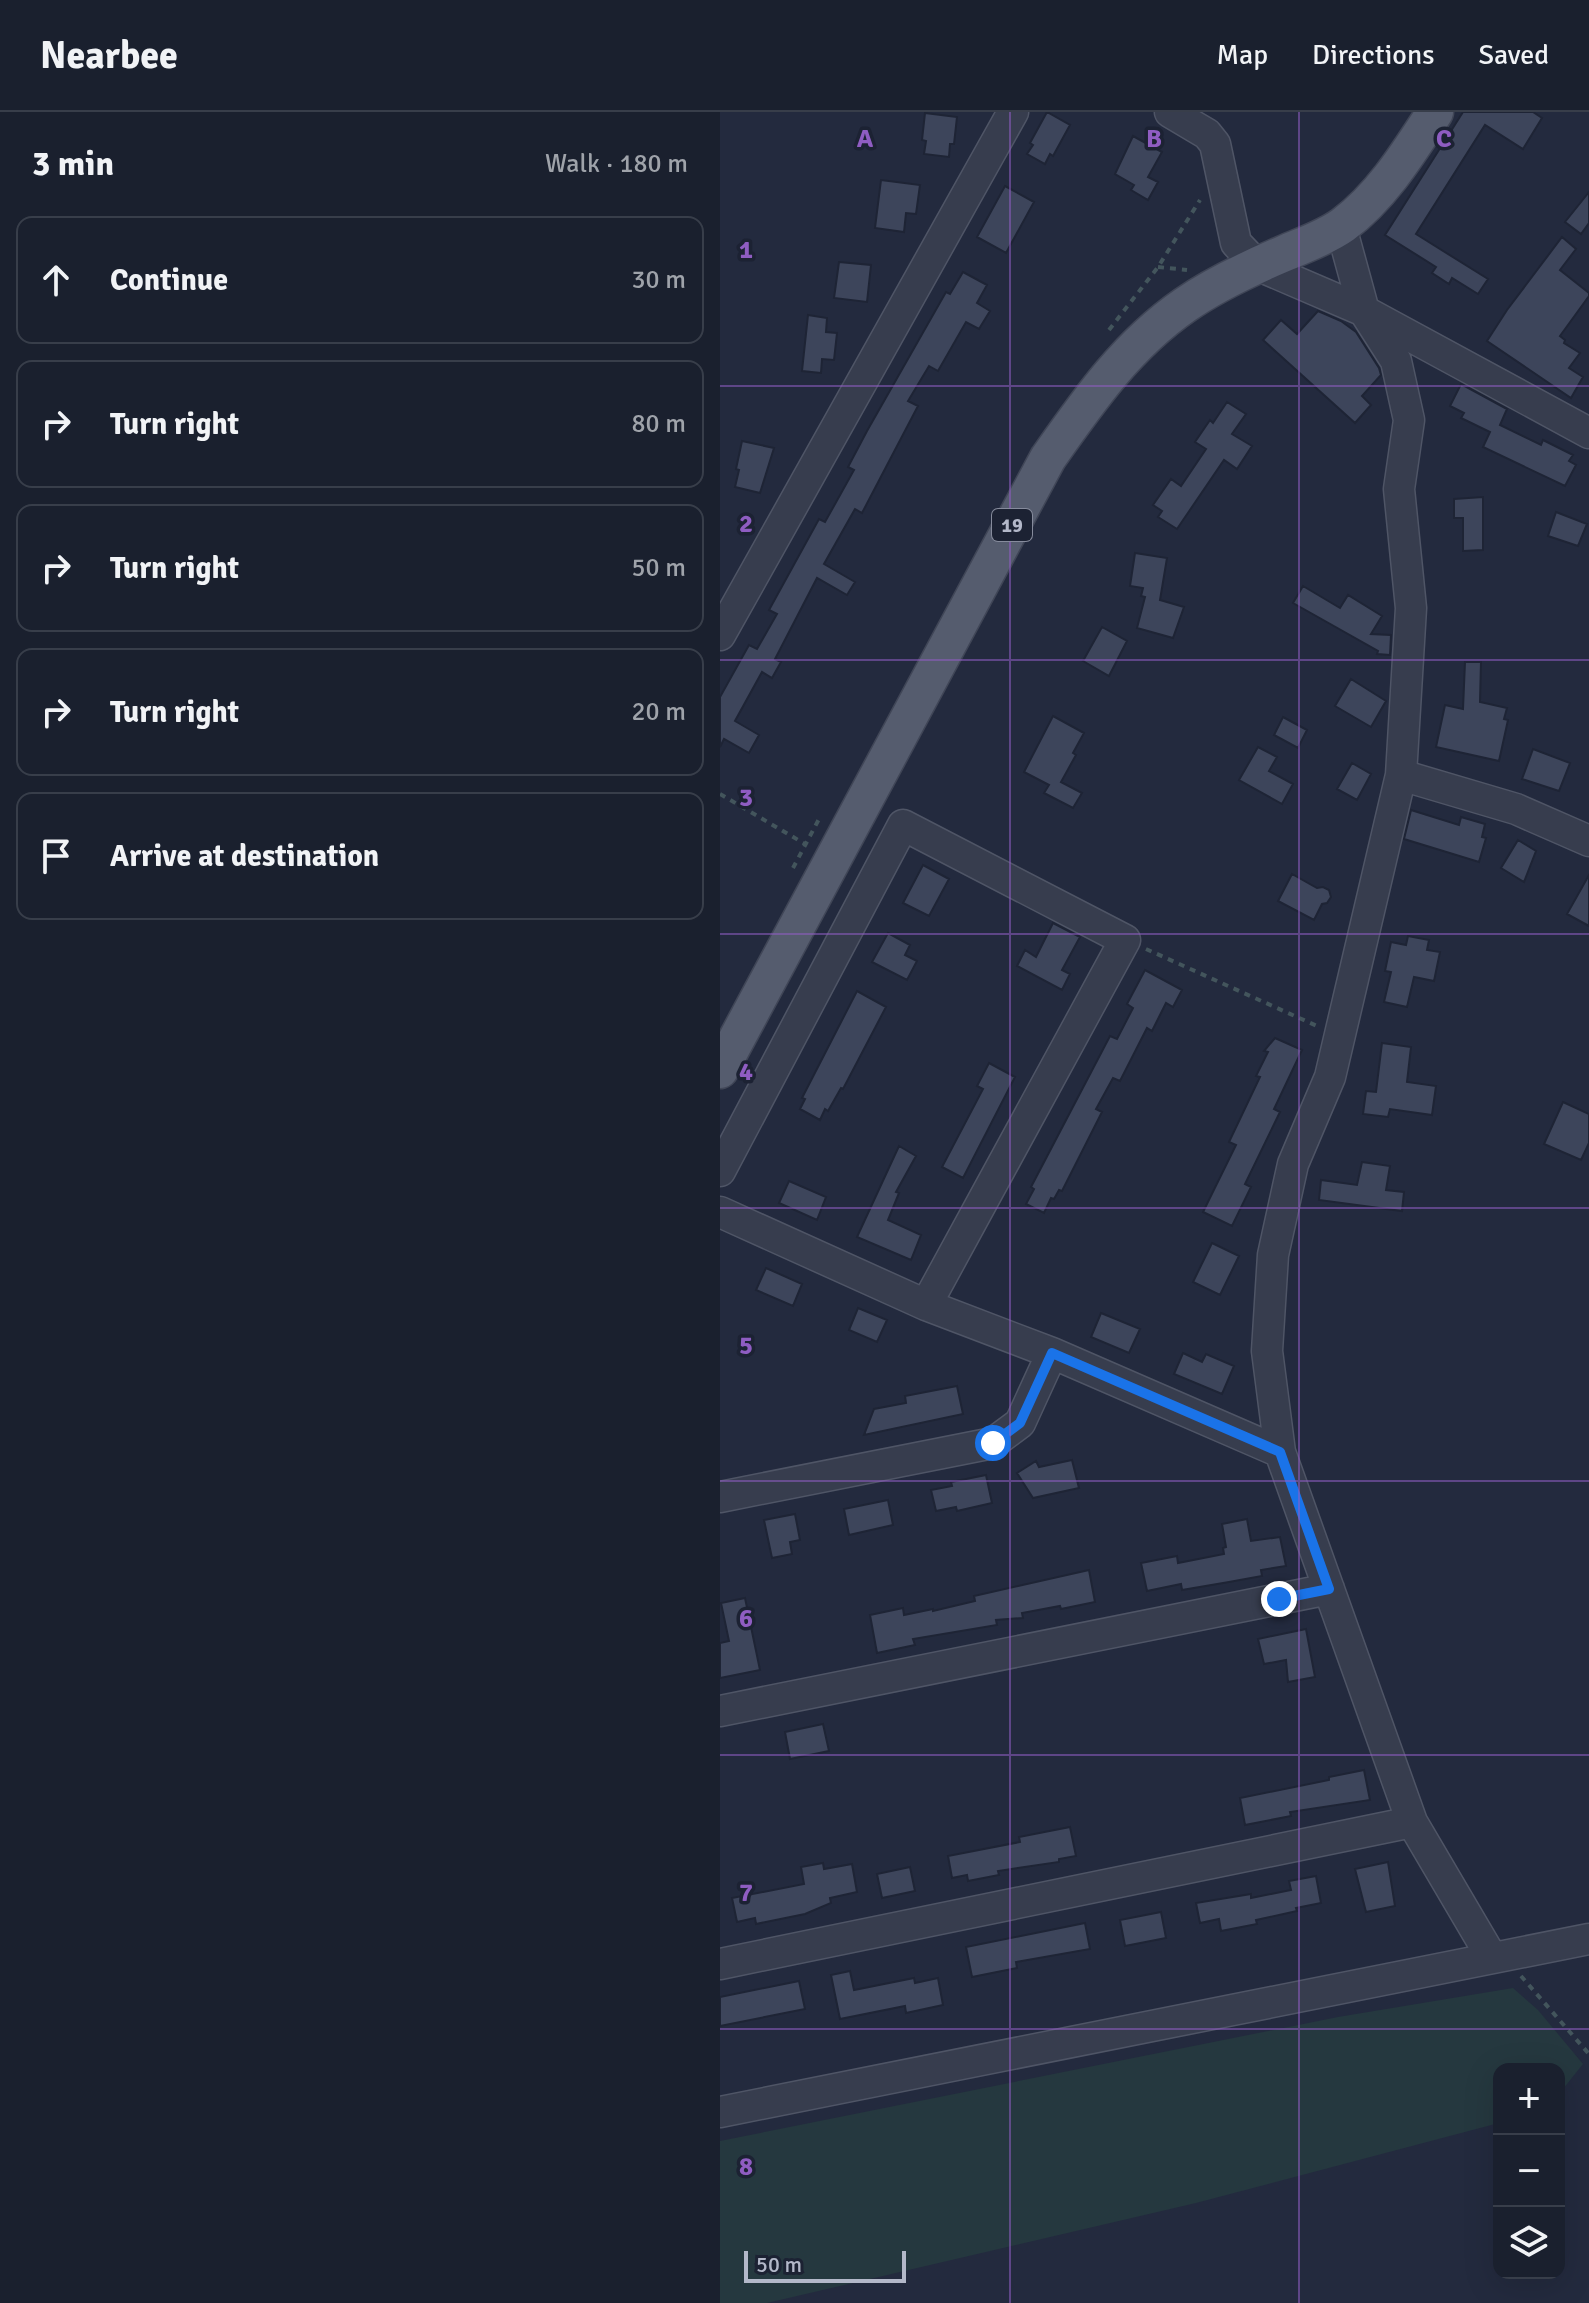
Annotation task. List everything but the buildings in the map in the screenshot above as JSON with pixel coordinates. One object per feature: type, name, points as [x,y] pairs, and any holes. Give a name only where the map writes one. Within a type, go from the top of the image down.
[{"type":"main road","name":"19","points":[[720,1070],[1048,458],[1124,357],[1155,328],[1186,304],[1257,265],[1341,227],[1369,203],[1435,112]]},
{"type":"street","points":[[720,635],[1013,112]]},
{"type":"street","points":[[1170,112],[1207,134],[1215,144],[1236,243],[1257,265],[1364,311],[1589,433]]},
{"type":"street","points":[[1341,227],[1364,311],[1396,361],[1409,420],[1399,489],[1411,608],[1401,775],[1330,1077],[1293,1164],[1273,1255],[1267,1351],[1280,1452],[1412,1822],[1492,1958]]},
{"type":"street","points":[[1401,775],[1516,809],[1589,841]]},
{"type":"street","points":[[720,1171],[903,825],[1125,940],[926,1305]]},
{"type":"street","points":[[720,1212],[926,1305],[1052,1353],[1280,1452]]},
{"type":"street","points":[[720,1497],[993,1443],[1020,1423],[1052,1353]]},
{"type":"street","points":[[720,1711],[1329,1589]]},
{"type":"street","points":[[720,1964],[1412,1822]]},
{"type":"street","points":[[720,2112],[1589,1939]]},
{"type":"path","points":[[1158,267],[1200,202],[1200,188]]},
{"type":"path","points":[[720,794],[805,844]]},
{"type":"path","points":[[1125,940],[1340,1036]]},
{"type":"path","points":[[1521,1976],[1589,2054]]},
{"type":"shaded area","points":[[1513,1988],[1538,2010],[1583,2064],[1565,2086],[1565,2063],[1493,2063],[1493,2125],[1196,2203],[767,2303],[720,2303],[720,2141],[1338,2017]]},
{"type":"route","points":[[993,1443],[1020,1423],[1052,1353],[1280,1452],[1329,1589],[1279,1599]]}]
